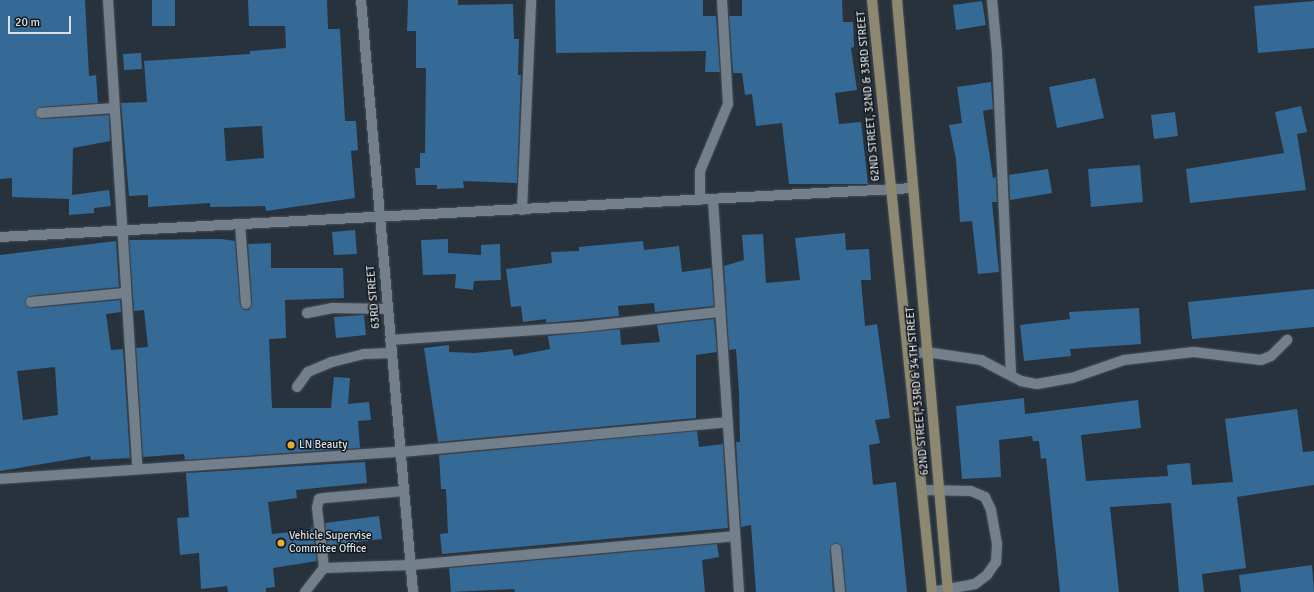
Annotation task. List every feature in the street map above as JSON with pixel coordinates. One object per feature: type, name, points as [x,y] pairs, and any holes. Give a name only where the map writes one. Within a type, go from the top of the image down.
[{"type":"main road","name":"62ND STREET, 32ND & 33RD STREET","points":[[872,0],[890,189]]},
{"type":"main road","points":[[897,0],[913,188]]},
{"type":"main road","name":"62ND STREET, 33RD & 34TH STREET","points":[[913,188],[926,352],[940,489],[948,591]]},
{"type":"main road","name":"62ND STREET, 33RD & 34TH STREET","points":[[890,189],[923,490],[932,592]]},
{"type":"street","points":[[108,0],[121,231],[137,467]]},
{"type":"street","name":"63RD STREET","points":[[360,0],[413,592]]},
{"type":"street","points":[[522,210],[531,0]]},
{"type":"street","points":[[700,200],[700,171],[728,104],[722,0]]},
{"type":"street","points":[[992,0],[997,53],[1011,376]]},
{"type":"street","points":[[41,113],[114,108]]},
{"type":"street","points":[[0,236],[240,224],[379,219],[913,188]]},
{"type":"street","points":[[713,200],[718,312],[728,422],[739,592]]},
{"type":"street","points":[[240,224],[246,304]]},
{"type":"street","points":[[31,302],[125,294]]},
{"type":"street","points":[[307,313],[332,308],[388,309]]},
{"type":"street","points":[[390,340],[581,327],[718,312]]},
{"type":"street","points":[[908,354],[926,352],[980,360],[1011,376],[1037,384],[1072,378],[1124,360],[1194,352],[1261,360],[1271,356],[1287,340]]},
{"type":"street","points":[[298,387],[308,372],[332,362],[364,354],[392,353]]},
{"type":"street","points":[[0,479],[137,467],[401,452],[728,422]]},
{"type":"street","points":[[923,490],[940,489],[971,491],[985,497],[992,510],[997,544],[996,562],[987,575],[975,584],[948,591],[932,592]]},
{"type":"street","points":[[304,592],[324,568],[319,499],[404,491]]},
{"type":"street","points":[[324,568],[411,565],[735,536]]},
{"type":"street","points":[[836,550],[840,592]]},
{"type":"building","points":[[0,0],[85,0],[89,76],[96,75],[98,103],[41,107],[35,114],[41,119],[109,115],[110,141],[73,148],[72,195],[109,190],[111,206],[94,208],[94,213],[69,215],[69,199],[12,197],[12,178],[0,179]]},
{"type":"building","points":[[152,0],[175,0],[175,26],[152,26]]},
{"type":"building","points":[[248,0],[327,0],[328,29],[340,29],[345,121],[356,121],[358,150],[351,151],[355,198],[266,211],[265,206],[210,207],[210,203],[148,207],[148,195],[129,196],[121,103],[147,102],[144,61],[250,54],[250,51],[286,48],[285,26],[249,26]],"holes":[[[262,126],[264,158],[226,161],[224,128]]]},
{"type":"building","points":[[408,0],[458,0],[458,5],[513,4],[514,39],[519,39],[518,75],[521,75],[517,183],[463,181],[464,188],[437,189],[437,185],[416,185],[415,168],[420,168],[420,153],[425,153],[426,68],[416,68],[416,31],[407,31]]},
{"type":"building","points":[[555,0],[703,0],[703,16],[716,16],[720,72],[705,72],[706,51],[556,53]]},
{"type":"building","points":[[742,0],[842,0],[843,22],[853,22],[854,47],[851,48],[857,90],[835,93],[839,124],[861,122],[868,184],[789,184],[782,123],[756,126],[752,94],[745,95],[742,73],[733,73],[729,16],[742,16]]},
{"type":"building","points":[[982,1],[986,25],[956,30],[953,5]]},
{"type":"building","points":[[1314,1],[1314,48],[1258,53],[1254,6]]},
{"type":"building","points":[[141,53],[142,69],[124,70],[123,54]]},
{"type":"building","points":[[1095,78],[1104,118],[1057,128],[1049,87]]},
{"type":"building","points":[[991,82],[993,109],[983,111],[993,178],[996,177],[997,202],[992,202],[999,272],[978,274],[972,221],[960,222],[956,159],[949,125],[962,123],[957,87]]},
{"type":"building","points":[[1301,106],[1307,132],[1297,134],[1306,190],[1190,203],[1186,169],[1284,153],[1275,112]]},
{"type":"building","points":[[1175,112],[1178,136],[1154,139],[1151,115]]},
{"type":"building","points":[[1140,165],[1143,202],[1091,207],[1088,169]]},
{"type":"building","points":[[1048,169],[1052,193],[1010,200],[1009,175]]},
{"type":"building","points":[[355,230],[357,254],[334,255],[332,232]]},
{"type":"building","points":[[845,233],[846,250],[869,249],[871,280],[861,280],[865,326],[877,324],[890,418],[875,420],[880,443],[869,445],[873,485],[896,482],[907,592],[846,592],[842,548],[836,543],[830,549],[833,592],[756,592],[751,525],[741,527],[736,442],[740,442],[739,392],[736,349],[729,350],[724,266],[744,260],[742,235],[763,234],[766,283],[800,280],[795,238]]},
{"type":"building","points":[[221,239],[235,241],[240,304],[244,310],[249,310],[252,304],[248,244],[271,243],[271,268],[343,268],[344,298],[285,300],[286,338],[269,339],[272,408],[331,408],[334,377],[350,378],[348,404],[369,402],[371,420],[358,421],[360,448],[185,460],[184,454],[143,457],[136,348],[148,347],[144,310],[134,311],[129,240]]},
{"type":"building","points":[[448,239],[448,253],[481,255],[481,245],[500,244],[501,280],[474,281],[473,290],[455,288],[456,274],[423,275],[421,240]]},
{"type":"building","points":[[116,241],[119,287],[30,296],[25,302],[32,308],[120,300],[121,312],[106,314],[111,350],[123,349],[130,458],[91,460],[90,456],[0,471],[0,255]],"holes":[[[55,367],[58,415],[23,420],[17,371]]]},
{"type":"building","points":[[643,241],[644,250],[679,246],[682,272],[711,268],[714,306],[655,312],[654,303],[618,306],[619,316],[546,323],[546,319],[523,322],[521,306],[511,307],[506,269],[552,263],[551,252],[579,251],[579,247]]},
{"type":"building","points":[[1314,289],[1314,327],[1192,339],[1188,302]]},
{"type":"building","points":[[1139,308],[1141,344],[1070,349],[1071,356],[1024,361],[1020,325],[1070,319],[1069,312]]},
{"type":"building","points":[[364,315],[366,335],[336,338],[334,317]]},
{"type":"building","points":[[714,319],[717,352],[696,355],[696,418],[438,442],[424,348],[449,345],[449,352],[475,353],[512,349],[514,356],[550,349],[548,336],[620,329],[621,345],[660,342],[657,325]]},
{"type":"building","points":[[1024,398],[1025,414],[1138,400],[1141,428],[1081,435],[1086,481],[1168,476],[1167,465],[1190,463],[1192,485],[1233,482],[1225,419],[1297,409],[1303,452],[1314,451],[1314,485],[1237,497],[1246,568],[1202,574],[1204,592],[1179,592],[1171,503],[1110,507],[1119,592],[1060,592],[1046,458],[1041,459],[1039,441],[1033,441],[1032,436],[999,440],[1001,477],[962,479],[956,406]]},
{"type":"building","points":[[697,431],[699,447],[723,444],[728,528],[442,554],[440,534],[448,533],[446,489],[441,489],[439,455]]},
{"type":"building","points":[[365,462],[367,483],[296,490],[297,498],[268,502],[272,534],[311,530],[312,524],[317,561],[273,568],[275,587],[266,588],[266,592],[228,592],[227,586],[201,589],[199,553],[180,555],[177,518],[189,517],[186,473]]},
{"type":"building","points":[[379,516],[382,539],[332,545],[328,550],[325,523]]},
{"type":"building","points":[[717,544],[719,557],[702,560],[705,592],[515,592],[514,589],[451,592],[449,568]]},
{"type":"building","points":[[1312,565],[1314,592],[1241,592],[1239,575]]},
{"type":"place","name":"LN Beauty","points":[[291,445]]},
{"type":"place","name":"Vehicle Supervise Commitee Office","points":[[281,543]]}]
